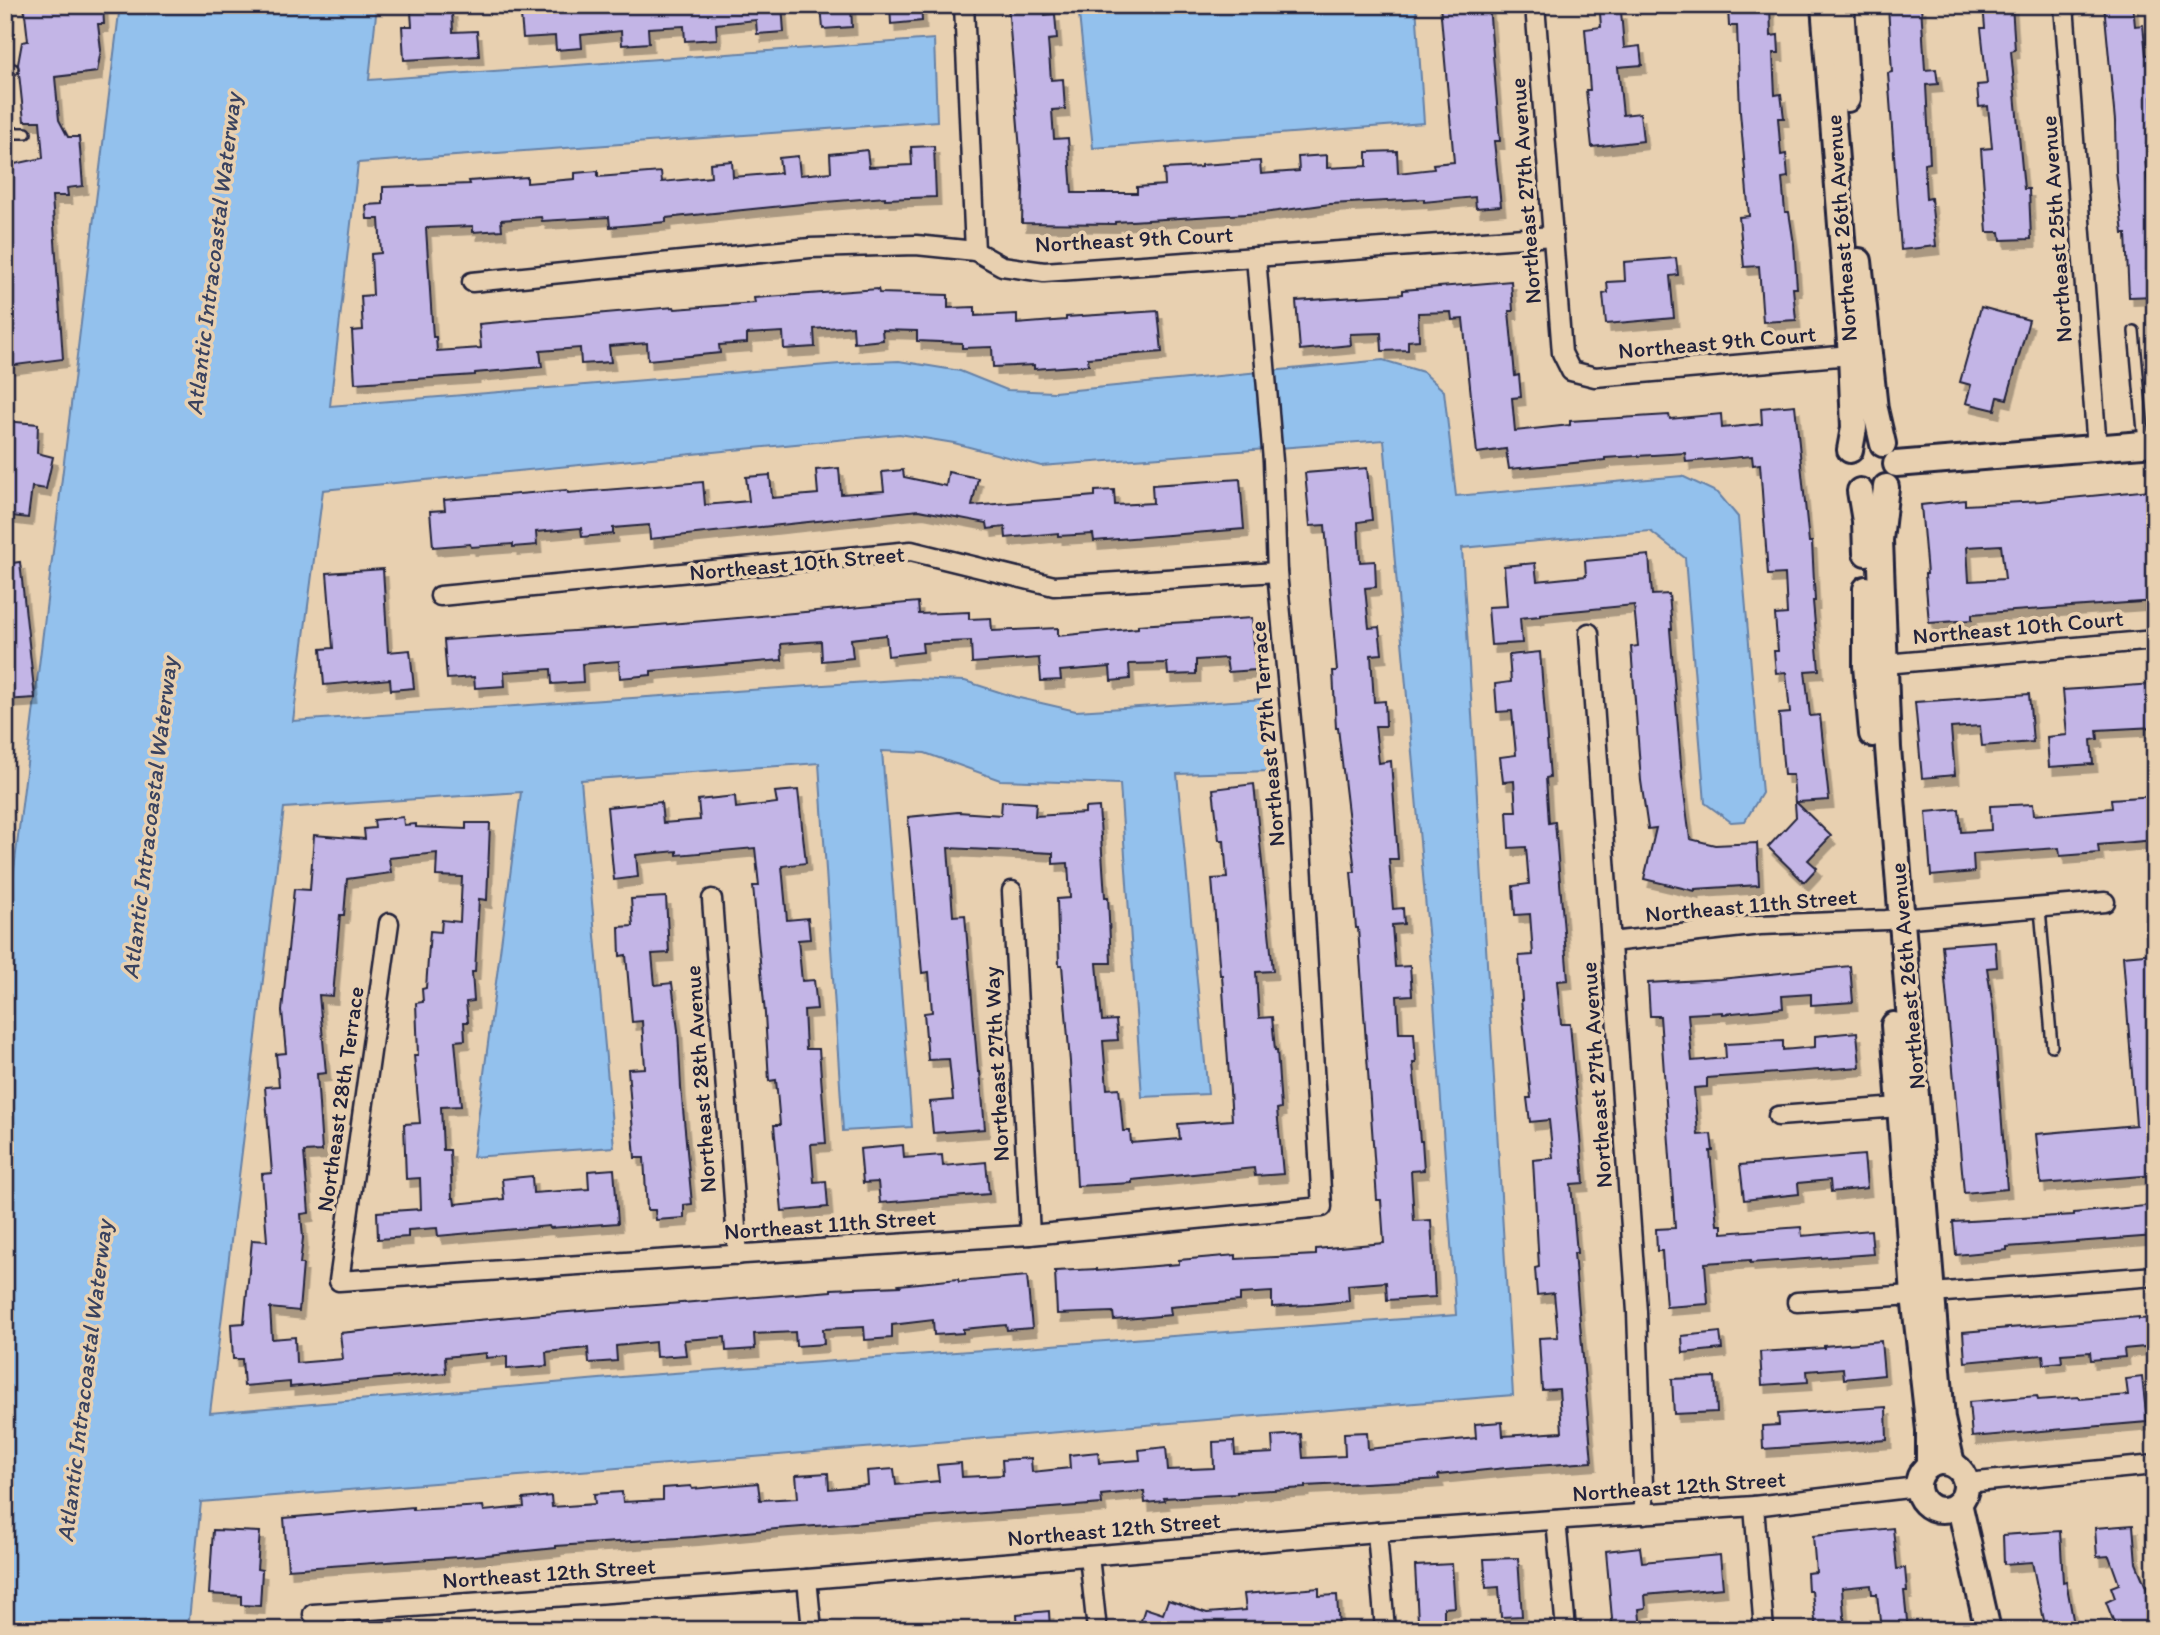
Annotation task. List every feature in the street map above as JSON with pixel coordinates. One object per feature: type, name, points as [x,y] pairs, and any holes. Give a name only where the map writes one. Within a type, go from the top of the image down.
[{"type":"street","points":[[964,5],[975,251]]},
{"type":"street","name":"Northeast 27th Avenue","points":[[1535,5],[1562,353],[1571,371]]},
{"type":"street","name":"Northeast 26th Avenue","points":[[1824,5],[1860,354],[1890,454]]},
{"type":"street","name":"Northeast 26th Avenue","points":[[1841,5],[1857,244],[1860,354],[1850,472],[1865,521],[1923,1294],[1929,1430],[1987,1630]]},
{"type":"street","name":"Northeast 25th Avenue","points":[[2064,5],[2097,449]]},
{"type":"street","name":"Northeast 9th Court","points":[[472,282],[810,248],[916,245],[975,251],[1002,266],[1044,272],[1553,236]]},
{"type":"street","name":"Northeast 27th Terrace","points":[[1256,257],[1273,461],[1277,572],[1298,794],[1322,1207]]},
{"type":"street","name":"Northeast 9th Court","points":[[1571,371],[1595,377],[1860,354]]},
{"type":"street","points":[[1890,454],[1893,479],[1877,492],[1850,472],[1858,444],[1867,441],[1890,454],[2097,449],[2150,444]]},
{"type":"street","name":"Northeast 26th Avenue","points":[[1875,665],[1880,540],[1886,487]]},
{"type":"street","name":"Northeast 10th Street","points":[[440,596],[911,551],[1054,586],[1277,572]]},
{"type":"street","name":"Northeast 27th Avenue","points":[[1589,633],[1637,1312],[1644,1514]]},
{"type":"street","name":"Northeast 10th Court","points":[[1875,665],[2155,640]]},
{"type":"street","name":"Northeast 27th Way","points":[[1012,891],[1030,1235]]},
{"type":"street","name":"Northeast 28th Avenue","points":[[712,899],[738,1255]]},
{"type":"street","name":"Northeast 11th Street","points":[[1611,942],[1760,925],[1894,919],[2105,902]]},
{"type":"street","name":"Northeast 26th Avenue","points":[[1894,919],[1899,1107],[1923,1294]]},
{"type":"street","name":"Northeast 28th Terrace","points":[[340,1281],[389,923]]},
{"type":"street","name":"Northeast 26th Avenue","points":[[1778,1116],[1899,1107]]},
{"type":"street","name":"Northeast 11th Street","points":[[340,1281],[1030,1235],[1322,1207]]},
{"type":"street","points":[[1797,1302],[2155,1276]]},
{"type":"street","name":"Northeast 12th Street","points":[[313,1614],[1377,1532],[1754,1506],[1945,1480],[2155,1465]]},
{"type":"street","points":[[1945,1480],[1924,1503],[1935,1509],[1955,1552],[1971,1630]]},
{"type":"street","points":[[1754,1506],[1764,1630]]},
{"type":"street","points":[[1556,1520],[1566,1630]]},
{"type":"street","points":[[1377,1532],[1385,1630]]},
{"type":"street","points":[[1089,1556],[1097,1630]]},
{"type":"street","points":[[807,1578],[812,1630]]},
{"type":"lane","points":[[5,133],[26,133]]},
{"type":"lane","points":[[2134,331],[2150,444]]},
{"type":"lane","points":[[2040,909],[2052,1046]]},
{"type":"water","name":"Atlantic Intracoastal Waterway","points":[[120,5],[377,5],[369,80],[934,39],[937,121],[358,163],[330,406],[852,363],[899,361],[960,371],[1007,390],[1054,392],[1383,360],[1423,372],[1444,391],[1456,496],[1682,476],[1718,493],[1738,517],[1762,793],[1745,821],[1731,822],[1705,803],[1685,558],[1650,531],[1462,548],[1513,1395],[201,1502],[188,1630],[5,1630],[5,943]],"holes":[[[899,434],[954,443],[1041,466],[1384,440],[1433,987],[1456,1315],[633,1376],[210,1413],[284,808],[521,792],[473,1157],[614,1147],[581,780],[819,763],[843,1131],[912,1127],[882,751],[925,753],[1000,780],[1120,784],[1142,1097],[1208,1094],[1177,774],[1270,771],[1263,699],[1076,711],[1015,697],[965,681],[911,679],[293,721],[323,490]]]},
{"type":"water","points":[[1078,5],[1416,5],[1424,123],[1093,148]]},
{"type":"building","points":[[24,5],[103,5],[104,24],[98,24],[101,50],[97,72],[55,77],[59,120],[68,137],[79,137],[83,186],[67,188],[68,196],[52,196],[63,359],[8,366],[5,336],[5,166],[43,158],[40,121],[24,121],[18,64],[22,42],[28,41]]},
{"type":"building","points":[[520,5],[782,5],[784,32],[757,34],[756,20],[716,24],[717,39],[685,41],[684,26],[648,28],[649,43],[622,45],[621,31],[581,35],[582,48],[556,50],[555,36],[523,38]]},
{"type":"building","points":[[821,5],[851,5],[852,27],[823,29]]},
{"type":"building","points":[[890,5],[921,5],[922,21],[891,24]]},
{"type":"building","points":[[1008,5],[1045,5],[1045,15],[1055,14],[1057,39],[1048,40],[1051,80],[1063,79],[1065,109],[1052,110],[1054,139],[1068,138],[1072,193],[1137,193],[1137,187],[1165,185],[1164,169],[1201,165],[1260,161],[1261,174],[1299,171],[1298,157],[1327,155],[1327,168],[1367,166],[1367,152],[1397,151],[1398,173],[1434,169],[1433,164],[1454,162],[1440,5],[1489,5],[1500,141],[1494,141],[1501,206],[1476,208],[1475,197],[1424,202],[1424,199],[1330,204],[1263,213],[1115,224],[1022,223],[1023,187]]},
{"type":"building","points":[[1736,5],[1770,5],[1771,36],[1778,35],[1779,53],[1773,53],[1775,95],[1781,94],[1784,118],[1778,118],[1781,155],[1786,154],[1788,177],[1782,178],[1785,212],[1789,212],[1794,244],[1797,288],[1793,288],[1796,320],[1763,322],[1759,266],[1744,267],[1739,217],[1749,216],[1740,112],[1737,26],[1729,26],[1728,8],[1736,8]]},
{"type":"building","points":[[1921,5],[1925,70],[1936,69],[1938,84],[1926,85],[1930,163],[1924,164],[1926,199],[1931,198],[1936,246],[1901,250],[1888,73],[1892,72],[1888,6]]},
{"type":"building","points":[[1983,5],[2012,5],[2015,50],[2011,51],[2024,189],[2029,189],[2031,239],[2001,240],[2000,232],[1987,232],[1981,149],[1992,148],[1988,106],[1979,107],[1977,85],[1987,84],[1981,28],[1985,28]]},
{"type":"building","points":[[2104,5],[2133,5],[2135,26],[2143,25],[2146,55],[2155,54],[2155,96],[2151,97],[2153,158],[2145,158],[2150,205],[2155,204],[2155,296],[2129,297],[2126,234],[2123,234],[2116,171],[2115,121]]},
{"type":"building","points":[[452,10],[453,32],[477,31],[479,56],[404,60],[402,26],[412,26],[411,12]]},
{"type":"building","points":[[1621,11],[1624,48],[1640,46],[1642,65],[1618,67],[1623,115],[1640,113],[1643,141],[1592,147],[1586,90],[1590,90],[1585,29],[1601,27],[1600,13]]},
{"type":"building","points":[[934,146],[936,197],[885,197],[802,204],[666,218],[666,222],[610,227],[609,217],[542,221],[541,217],[501,220],[502,230],[473,232],[473,226],[426,228],[433,337],[436,337],[437,351],[481,348],[479,324],[674,307],[755,303],[754,298],[878,289],[879,293],[948,295],[948,308],[975,307],[975,316],[1017,314],[1017,324],[1066,320],[1066,317],[1158,311],[1162,352],[1088,358],[1089,365],[1034,369],[1034,365],[993,367],[992,347],[962,348],[962,343],[917,341],[917,331],[882,330],[883,340],[854,343],[853,326],[814,329],[815,347],[784,349],[783,332],[747,334],[747,343],[719,345],[720,353],[648,360],[647,343],[609,346],[611,362],[581,364],[580,348],[540,351],[542,367],[475,375],[355,383],[352,331],[363,330],[361,296],[373,295],[371,254],[381,253],[379,219],[367,219],[366,205],[383,204],[383,187],[470,184],[469,181],[527,177],[527,183],[575,179],[575,173],[598,171],[598,177],[661,172],[662,182],[711,177],[710,163],[732,161],[733,177],[781,173],[779,158],[798,156],[800,175],[831,172],[830,154],[867,150],[869,167],[912,165],[911,147]]},
{"type":"building","points":[[1676,258],[1678,275],[1670,276],[1674,318],[1606,324],[1603,294],[1608,293],[1607,282],[1625,281],[1624,262]]},
{"type":"building","points":[[1511,281],[1513,311],[1509,311],[1515,376],[1519,375],[1521,397],[1512,398],[1515,431],[1570,425],[1570,421],[1669,415],[1670,419],[1721,414],[1722,428],[1762,424],[1761,408],[1795,405],[1809,542],[1812,542],[1813,601],[1819,670],[1805,671],[1810,716],[1820,715],[1829,800],[1796,802],[1831,836],[1808,860],[1817,868],[1804,882],[1768,847],[1796,817],[1793,775],[1784,775],[1779,714],[1790,713],[1786,672],[1776,673],[1774,651],[1778,651],[1775,615],[1787,614],[1785,574],[1768,575],[1760,464],[1753,465],[1752,456],[1686,462],[1685,453],[1605,458],[1509,469],[1506,449],[1477,453],[1463,319],[1452,320],[1451,312],[1418,313],[1419,340],[1408,341],[1408,350],[1382,351],[1381,333],[1350,334],[1351,345],[1300,350],[1296,301],[1403,294],[1403,290]]},
{"type":"building","points":[[1981,307],[2029,320],[2007,399],[1998,397],[1995,410],[1966,403],[1971,385],[1960,382]]},
{"type":"building","points":[[5,421],[38,424],[37,453],[53,457],[46,489],[32,487],[28,518],[5,515]]},
{"type":"building","points":[[839,468],[841,494],[884,491],[882,472],[903,470],[904,477],[946,486],[948,472],[978,478],[972,506],[1095,496],[1095,491],[1114,490],[1115,505],[1153,503],[1152,485],[1240,479],[1244,529],[1094,541],[1093,534],[1058,536],[1058,533],[1006,538],[1005,527],[988,529],[987,523],[919,510],[650,539],[649,525],[613,528],[613,534],[582,537],[581,528],[536,532],[537,545],[471,547],[470,544],[433,547],[430,511],[445,510],[444,500],[703,482],[705,505],[749,501],[746,477],[770,475],[772,498],[818,494],[816,470]]},
{"type":"building","points":[[1367,468],[1372,520],[1358,522],[1360,562],[1375,561],[1376,587],[1365,588],[1369,628],[1379,627],[1382,654],[1371,655],[1374,702],[1385,701],[1386,726],[1375,726],[1379,763],[1391,761],[1398,859],[1389,859],[1393,909],[1403,908],[1404,924],[1392,925],[1395,967],[1410,966],[1412,995],[1397,996],[1399,1033],[1414,1033],[1416,1063],[1413,1063],[1424,1170],[1411,1171],[1414,1221],[1431,1220],[1435,1297],[1387,1300],[1386,1282],[1348,1285],[1349,1301],[1308,1305],[1272,1307],[1272,1292],[1240,1294],[1240,1301],[1170,1307],[1171,1315],[1114,1320],[1113,1312],[1057,1314],[1055,1271],[1097,1271],[1179,1264],[1179,1260],[1236,1255],[1236,1259],[1316,1255],[1316,1249],[1384,1243],[1381,1200],[1377,1200],[1358,928],[1351,872],[1355,872],[1336,728],[1333,671],[1337,671],[1325,525],[1310,526],[1305,473]]},
{"type":"building","points":[[2150,490],[2155,544],[2155,601],[1972,614],[1972,620],[1929,623],[1921,505],[1965,500],[1965,505],[2041,501]],"holes":[[[2001,545],[2005,579],[1969,581],[1967,547]]]},
{"type":"building","points":[[1649,555],[1652,595],[1669,594],[1682,777],[1690,839],[1715,845],[1757,843],[1759,885],[1695,891],[1644,879],[1656,828],[1648,829],[1641,781],[1631,647],[1638,646],[1634,605],[1520,618],[1522,643],[1491,645],[1488,607],[1507,606],[1504,566],[1535,563],[1537,581],[1586,576],[1585,561]]},
{"type":"building","points":[[20,562],[35,698],[5,700],[5,564]]},
{"type":"building","points":[[383,569],[388,652],[410,650],[414,688],[391,690],[390,679],[324,685],[321,649],[333,648],[327,573]]},
{"type":"building","points":[[918,602],[919,614],[969,612],[969,619],[991,618],[992,631],[1058,628],[1058,636],[1138,628],[1138,625],[1252,618],[1256,670],[1228,672],[1226,658],[1196,660],[1196,674],[1168,675],[1167,663],[1129,664],[1130,679],[1111,681],[1110,667],[1060,671],[1061,680],[1041,681],[1039,658],[972,663],[971,641],[922,643],[923,652],[888,656],[886,635],[851,639],[853,658],[822,661],[821,641],[781,644],[782,660],[651,671],[651,675],[620,678],[619,661],[582,664],[583,682],[552,684],[551,669],[504,672],[505,686],[475,688],[474,677],[447,679],[444,640],[647,626]]},
{"type":"building","points":[[1540,652],[1550,777],[1546,778],[1549,823],[1555,822],[1568,980],[1557,981],[1561,1024],[1570,1024],[1584,1183],[1571,1184],[1577,1253],[1574,1253],[1592,1462],[1438,1475],[1439,1479],[1305,1486],[1237,1494],[1164,1498],[1165,1501],[1145,1503],[1144,1491],[1101,1495],[1102,1504],[288,1569],[284,1518],[413,1507],[413,1510],[483,1506],[484,1511],[524,1507],[523,1499],[551,1496],[552,1507],[595,1504],[594,1494],[622,1492],[623,1502],[663,1500],[663,1488],[691,1486],[692,1489],[758,1483],[760,1500],[798,1498],[796,1475],[828,1473],[829,1489],[868,1485],[867,1471],[894,1469],[896,1485],[939,1481],[937,1465],[961,1463],[962,1477],[1003,1475],[1002,1460],[1031,1458],[1032,1472],[1070,1468],[1069,1455],[1098,1452],[1099,1463],[1140,1460],[1139,1450],[1166,1447],[1168,1470],[1214,1468],[1213,1442],[1234,1441],[1235,1455],[1273,1453],[1272,1436],[1301,1434],[1303,1458],[1345,1456],[1344,1433],[1367,1432],[1368,1449],[1476,1438],[1475,1424],[1502,1422],[1503,1436],[1562,1432],[1559,1389],[1542,1390],[1539,1338],[1558,1337],[1554,1293],[1537,1295],[1535,1268],[1539,1267],[1533,1160],[1553,1158],[1549,1120],[1530,1122],[1527,1098],[1531,1098],[1519,956],[1533,955],[1530,914],[1515,915],[1513,886],[1529,884],[1526,847],[1509,848],[1507,811],[1516,811],[1514,781],[1503,782],[1500,757],[1516,755],[1512,711],[1497,712],[1495,684],[1511,682],[1509,655]]},
{"type":"building","points":[[2155,684],[2155,727],[2097,730],[2098,739],[2091,740],[2093,764],[2049,767],[2047,737],[2067,735],[2063,690]]},
{"type":"building","points":[[2029,694],[2033,742],[1982,746],[1980,726],[1951,728],[1955,775],[1922,778],[1915,702]]},
{"type":"building","points":[[1254,784],[1273,971],[1256,972],[1259,1018],[1272,1017],[1277,1050],[1281,1108],[1277,1109],[1283,1174],[1255,1176],[1254,1168],[1132,1180],[1132,1183],[1077,1186],[1070,1062],[1062,965],[1059,965],[1057,899],[1070,898],[1068,863],[1053,864],[1053,853],[948,848],[953,916],[965,915],[985,1129],[933,1133],[930,1102],[953,1100],[949,1059],[928,1060],[924,1013],[932,1012],[929,972],[922,973],[908,817],[958,812],[1001,815],[1002,801],[1036,803],[1035,816],[1085,813],[1085,808],[1099,807],[1111,963],[1097,963],[1102,1021],[1116,1020],[1118,1040],[1103,1041],[1107,1089],[1119,1088],[1123,1131],[1130,1131],[1131,1143],[1180,1139],[1178,1124],[1232,1120],[1212,879],[1227,878],[1224,840],[1219,840],[1213,789]]},
{"type":"building","points":[[798,790],[806,863],[782,866],[787,920],[808,918],[810,939],[798,940],[802,981],[814,980],[817,1009],[804,1010],[806,1049],[819,1049],[826,1143],[811,1144],[814,1182],[826,1181],[828,1207],[782,1211],[774,1125],[780,1125],[776,1080],[769,1081],[753,886],[759,886],[755,848],[677,855],[677,851],[636,855],[638,877],[614,880],[607,807],[661,802],[663,823],[700,820],[698,800],[735,796],[736,808],[777,803],[775,792]]},
{"type":"building","points":[[2155,796],[2155,840],[2098,845],[2099,853],[2060,856],[2059,848],[1973,854],[1974,872],[1931,876],[1926,812],[1959,809],[1961,832],[1991,830],[1990,806],[2033,804],[2034,815],[2112,808],[2111,799]]},
{"type":"building","points":[[403,817],[404,825],[416,824],[416,827],[466,829],[466,823],[490,823],[487,900],[479,899],[475,972],[472,972],[474,1001],[466,1002],[468,1022],[464,1022],[465,1040],[455,1041],[461,1106],[441,1107],[443,1150],[450,1150],[452,1198],[455,1204],[504,1199],[502,1179],[532,1176],[533,1193],[589,1189],[588,1171],[614,1169],[618,1223],[438,1236],[437,1228],[408,1230],[408,1237],[378,1239],[377,1212],[421,1209],[420,1178],[406,1179],[404,1124],[420,1123],[414,1055],[418,1055],[416,1003],[423,1002],[422,989],[426,988],[430,931],[441,932],[442,920],[460,922],[462,877],[436,876],[437,853],[389,858],[391,873],[347,879],[344,915],[340,915],[333,996],[319,995],[326,1073],[317,1074],[322,1151],[304,1152],[309,1213],[301,1214],[303,1238],[300,1264],[303,1264],[299,1311],[270,1308],[272,1339],[295,1337],[296,1363],[343,1359],[340,1333],[958,1279],[959,1282],[1027,1276],[1032,1328],[1007,1330],[1006,1325],[934,1335],[933,1320],[892,1325],[892,1338],[865,1340],[864,1327],[823,1329],[824,1344],[796,1346],[795,1332],[754,1334],[755,1349],[726,1351],[725,1337],[684,1340],[686,1355],[656,1357],[655,1342],[616,1346],[617,1361],[589,1363],[588,1348],[546,1352],[547,1366],[507,1369],[507,1356],[486,1358],[486,1353],[445,1357],[446,1373],[290,1387],[290,1382],[244,1386],[242,1359],[233,1359],[231,1324],[244,1323],[252,1240],[267,1241],[262,1174],[272,1173],[265,1087],[279,1086],[276,1054],[286,1053],[282,1011],[294,889],[310,890],[314,835],[365,839],[364,829],[375,828],[374,820]]},
{"type":"building","points":[[666,897],[669,953],[652,954],[655,985],[672,983],[692,1204],[684,1205],[684,1218],[656,1220],[655,1210],[647,1210],[644,1158],[635,1158],[628,1069],[645,1068],[642,1021],[632,1022],[626,955],[620,956],[619,927],[633,926],[631,899]]},
{"type":"building","points":[[1995,941],[1997,967],[1987,968],[1993,1007],[2007,1189],[1964,1193],[1942,945]]},
{"type":"building","points":[[2155,953],[2155,1175],[2041,1184],[2036,1134],[2136,1125],[2123,956]]},
{"type":"building","points":[[1850,966],[1853,1002],[1811,1005],[1811,994],[1782,996],[1783,1008],[1723,1014],[1688,1014],[1692,1061],[1726,1058],[1725,1044],[1783,1041],[1783,1050],[1815,1047],[1815,1036],[1857,1032],[1860,1067],[1707,1078],[1707,1087],[1694,1088],[1698,1135],[1711,1134],[1713,1151],[1710,1151],[1717,1225],[1722,1225],[1722,1233],[1801,1227],[1802,1236],[1871,1230],[1873,1254],[1750,1263],[1750,1260],[1705,1263],[1708,1304],[1666,1307],[1662,1251],[1657,1251],[1656,1229],[1675,1228],[1660,1016],[1650,1016],[1648,983]]},
{"type":"building","points":[[903,1145],[904,1158],[942,1155],[943,1166],[986,1162],[989,1194],[880,1203],[878,1182],[863,1183],[860,1149]]},
{"type":"building","points":[[1864,1155],[1867,1188],[1831,1192],[1830,1180],[1798,1183],[1799,1194],[1744,1200],[1740,1165]]},
{"type":"building","points":[[2155,1205],[2155,1236],[2007,1247],[2007,1250],[1956,1255],[1953,1222],[2074,1215]]},
{"type":"building","points":[[2139,1317],[2155,1318],[2155,1346],[2124,1349],[2125,1357],[2091,1360],[2090,1352],[2061,1354],[2062,1362],[2044,1364],[2043,1355],[1965,1362],[1963,1332]]},
{"type":"building","points":[[1720,1332],[1722,1349],[1683,1353],[1682,1336]]},
{"type":"building","points":[[1881,1341],[1884,1375],[1844,1379],[1843,1368],[1807,1371],[1808,1382],[1762,1385],[1760,1352]]},
{"type":"building","points":[[1715,1377],[1717,1412],[1674,1414],[1672,1379]]},
{"type":"building","points":[[2142,1377],[2147,1422],[1972,1437],[1969,1402],[2037,1396],[2038,1400],[2128,1395],[2126,1379]]},
{"type":"building","points":[[1886,1407],[1887,1440],[1763,1449],[1762,1426],[1779,1425],[1778,1414]]},
{"type":"building","points":[[2133,1525],[2136,1563],[2155,1609],[2155,1630],[2117,1630],[2106,1602],[2115,1598],[2111,1587],[2119,1584],[2109,1556],[2097,1557],[2095,1528]]},
{"type":"building","points":[[1893,1528],[1897,1569],[1905,1568],[1907,1591],[1904,1591],[1908,1630],[1881,1630],[1877,1594],[1872,1594],[1871,1585],[1842,1588],[1845,1630],[1816,1630],[1812,1591],[1808,1591],[1807,1573],[1816,1572],[1813,1536]]},
{"type":"building","points":[[213,1530],[260,1532],[257,1569],[262,1570],[260,1606],[241,1605],[241,1596],[209,1594]]},
{"type":"building","points":[[2060,1531],[2063,1582],[2066,1581],[2075,1630],[2046,1630],[2032,1562],[2004,1564],[2003,1535]]},
{"type":"building","points":[[1640,1547],[1642,1562],[1720,1555],[1723,1588],[1645,1595],[1646,1608],[1639,1609],[1641,1630],[1613,1630],[1606,1551]]},
{"type":"building","points":[[1518,1558],[1522,1616],[1501,1617],[1499,1587],[1486,1588],[1484,1559]]},
{"type":"building","points":[[1452,1564],[1455,1607],[1444,1608],[1444,1620],[1418,1621],[1415,1566]]},
{"type":"building","points":[[1319,1588],[1319,1596],[1337,1595],[1339,1630],[1147,1630],[1139,1627],[1145,1608],[1163,1614],[1168,1600],[1207,1613],[1246,1610],[1244,1594]]},
{"type":"building","points":[[1049,1611],[1050,1630],[1018,1630],[1017,1614]]}]
